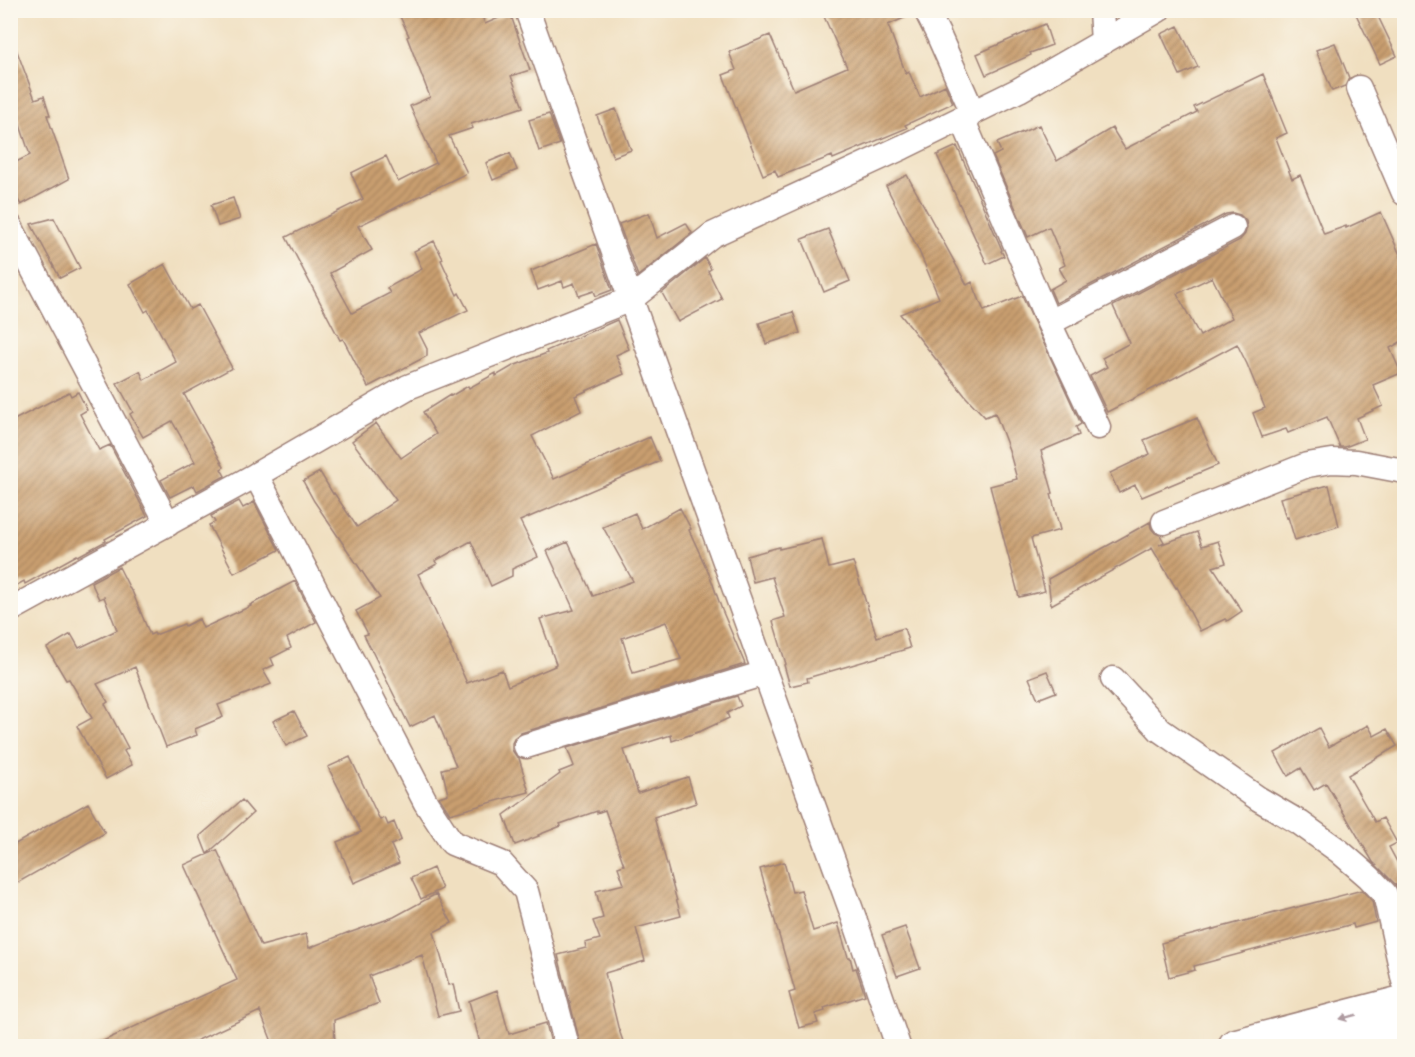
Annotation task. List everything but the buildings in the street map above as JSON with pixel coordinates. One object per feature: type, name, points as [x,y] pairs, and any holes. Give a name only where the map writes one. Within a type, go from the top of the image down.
[{"type":"highway","points":[[1235,1047],[1404,1002]]},
{"type":"highway","points":[[1338,1047],[1404,1029]]},
{"type":"street","points":[[527,10],[854,918],[898,1047]]},
{"type":"street","points":[[926,10],[938,34],[1049,322],[1098,428]]},
{"type":"street","points":[[1101,10],[1102,42]]},
{"type":"street","points":[[10,610],[256,475],[408,387],[631,300],[712,236],[1020,90],[1158,10]]},
{"type":"street","points":[[1359,88],[1404,193]]},
{"type":"street","points":[[10,226],[168,524]]},
{"type":"street","points":[[1049,322],[1233,227]]},
{"type":"street","points":[[1164,522],[1307,465],[1332,461],[1356,462],[1404,471]]},
{"type":"street","points":[[256,475],[426,803],[452,843],[501,863],[526,891],[567,1047]]},
{"type":"street","points":[[526,746],[765,673]]},
{"type":"street","points":[[1113,679],[1160,729],[1259,799],[1300,823],[1339,851],[1369,877],[1385,894],[1404,981]]}]
